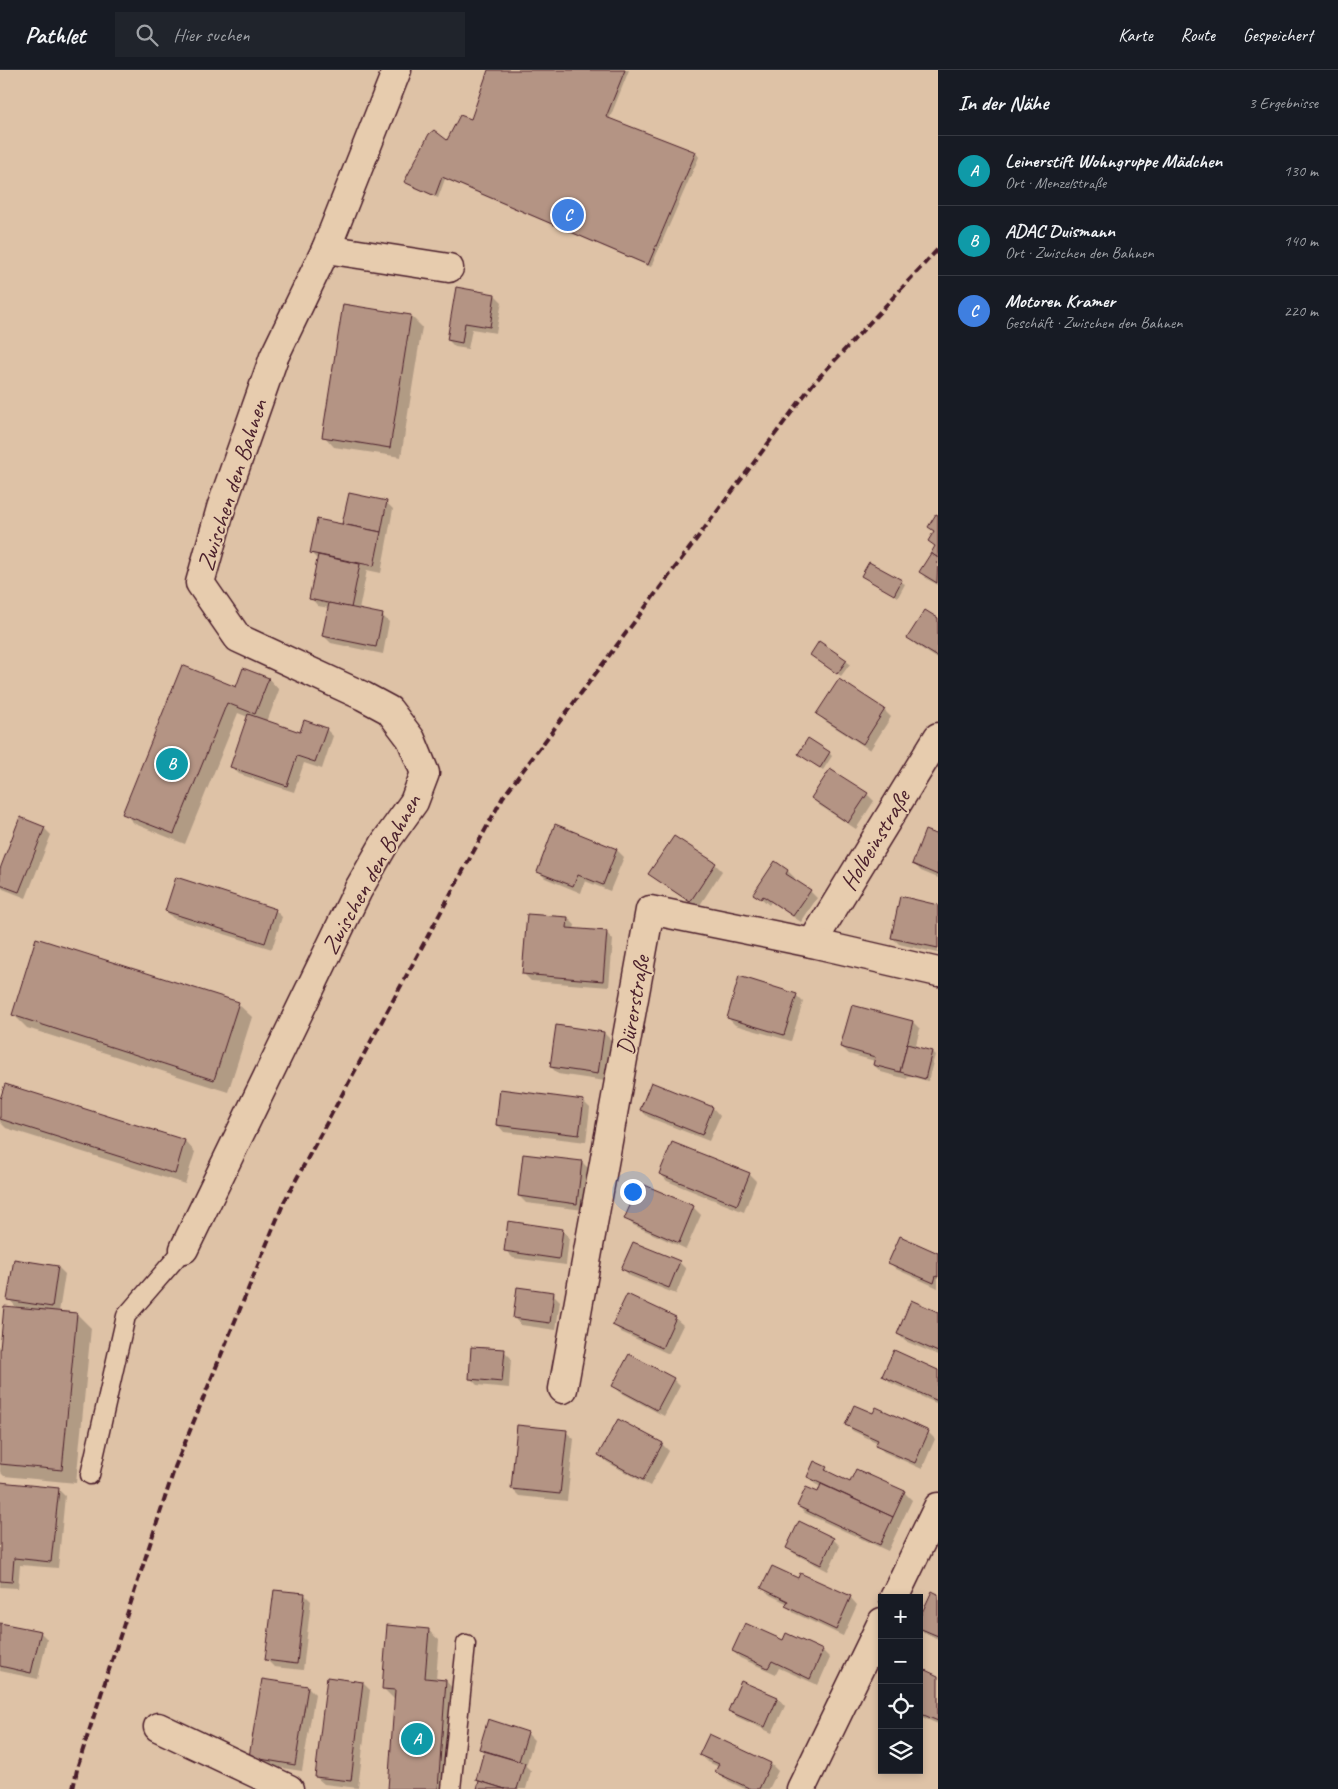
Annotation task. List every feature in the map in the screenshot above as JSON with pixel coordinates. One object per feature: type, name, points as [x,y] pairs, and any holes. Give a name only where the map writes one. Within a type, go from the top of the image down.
[{"type":"street","name":"Zwischen den Bahnen","points":[[184,1249],[358,890],[386,841],[414,802],[425,772],[411,739],[389,710],[364,696],[238,638],[200,583],[222,508],[274,357],[326,249],[397,70]]},
{"type":"street","points":[[326,249],[449,268]]},
{"type":"street","name":"Holbeinstraße","points":[[812,943],[938,737]]},
{"type":"street","name":"Dürerstraße","points":[[563,1388],[650,910],[812,943],[938,972]]},
{"type":"street","points":[[896,1594],[938,1507]]},
{"type":"street","points":[[801,1789],[878,1630]]},
{"type":"street","points":[[158,1727],[289,1789]]},
{"type":"lane","points":[[90,1475],[126,1316],[184,1249]]},
{"type":"lane","points":[[452,1789],[466,1644]]},
{"type":"building","points":[[488,70],[625,70],[606,117],[696,152],[648,265],[442,177],[435,196],[404,182],[429,134],[434,130],[447,140],[460,115],[471,119]]},
{"type":"building","points":[[456,287],[495,294],[490,327],[465,323],[462,343],[447,340]]},
{"type":"building","points":[[343,304],[411,315],[390,448],[322,437]]},
{"type":"building","points":[[349,493],[387,501],[381,532],[342,524]]},
{"type":"building","points":[[936,514],[938,515],[938,558],[931,553],[935,546],[928,541],[934,531],[928,527]]},
{"type":"building","points":[[317,519],[381,532],[374,566],[310,553]]},
{"type":"building","points":[[931,553],[938,558],[937,583],[919,572]]},
{"type":"building","points":[[318,555],[360,564],[351,608],[309,599]]},
{"type":"building","points":[[869,562],[902,580],[894,595],[861,576]]},
{"type":"building","points":[[329,603],[383,614],[376,647],[322,636]]},
{"type":"building","points":[[925,610],[938,618],[938,657],[907,638]]},
{"type":"building","points":[[819,641],[847,660],[837,674],[810,655]]},
{"type":"building","points":[[182,665],[236,687],[243,668],[269,678],[255,714],[227,703],[174,834],[122,814]]},
{"type":"building","points":[[839,679],[885,709],[863,744],[816,714]]},
{"type":"building","points":[[248,714],[300,732],[304,720],[327,728],[315,762],[297,756],[287,786],[230,767]]},
{"type":"building","points":[[808,738],[830,752],[820,768],[798,754]]},
{"type":"building","points":[[830,769],[868,793],[848,823],[811,798]]},
{"type":"building","points":[[20,817],[45,827],[19,892],[0,885],[0,869]]},
{"type":"building","points":[[555,824],[617,849],[603,885],[578,875],[573,886],[537,872]]},
{"type":"building","points":[[925,830],[938,835],[938,875],[912,864]]},
{"type":"building","points":[[674,836],[716,863],[690,902],[648,874]]},
{"type":"building","points":[[775,861],[788,870],[786,874],[811,890],[793,916],[763,896],[761,899],[753,894]]},
{"type":"building","points":[[176,877],[276,909],[265,943],[165,911]]},
{"type":"building","points":[[900,896],[938,905],[938,948],[891,938]]},
{"type":"building","points":[[527,914],[568,917],[567,928],[607,931],[603,981],[522,974]]},
{"type":"building","points":[[36,938],[239,1002],[214,1080],[12,1015]]},
{"type":"building","points":[[739,976],[797,994],[784,1035],[727,1018]]},
{"type":"building","points":[[852,1005],[913,1021],[900,1072],[873,1065],[875,1057],[840,1047]]},
{"type":"building","points":[[556,1025],[604,1032],[598,1074],[550,1067]]},
{"type":"building","points":[[907,1044],[932,1051],[925,1079],[900,1072]]},
{"type":"building","points":[[651,1082],[713,1107],[702,1135],[640,1110]]},
{"type":"building","points":[[5,1084],[185,1140],[175,1174],[0,1119],[0,1099]]},
{"type":"building","points":[[500,1089],[584,1100],[579,1135],[496,1125]]},
{"type":"building","points":[[672,1142],[750,1173],[737,1205],[659,1174]]},
{"type":"building","points":[[523,1154],[582,1161],[577,1204],[518,1196]]},
{"type":"building","points":[[640,1183],[694,1206],[679,1243],[624,1219]]},
{"type":"building","points":[[508,1221],[563,1229],[559,1259],[504,1251]]},
{"type":"building","points":[[900,1236],[938,1253],[938,1277],[936,1276],[934,1283],[888,1263]]},
{"type":"building","points":[[633,1242],[680,1261],[669,1288],[621,1269]]},
{"type":"building","points":[[14,1259],[58,1266],[52,1307],[7,1300]]},
{"type":"building","points":[[517,1287],[554,1292],[550,1323],[513,1318]]},
{"type":"building","points":[[627,1294],[676,1317],[662,1348],[612,1325]]},
{"type":"building","points":[[911,1300],[938,1312],[938,1352],[897,1334]]},
{"type":"building","points":[[4,1306],[77,1313],[62,1470],[0,1464],[0,1350]]},
{"type":"building","points":[[471,1347],[505,1349],[502,1382],[469,1379]]},
{"type":"building","points":[[894,1350],[938,1370],[938,1401],[882,1376]]},
{"type":"building","points":[[629,1354],[674,1378],[657,1410],[612,1386]]},
{"type":"building","points":[[854,1405],[873,1413],[876,1407],[929,1431],[915,1463],[875,1446],[878,1440],[845,1425]]},
{"type":"building","points":[[618,1419],[663,1443],[643,1480],[598,1455]]},
{"type":"building","points":[[517,1425],[567,1430],[560,1494],[511,1489]]},
{"type":"building","points":[[814,1461],[827,1467],[825,1470],[850,1482],[856,1469],[905,1491],[893,1517],[807,1477]]},
{"type":"building","points":[[0,1482],[59,1488],[51,1562],[14,1558],[12,1582],[0,1581]]},
{"type":"building","points":[[821,1484],[893,1517],[880,1545],[797,1506],[806,1487],[818,1492]]},
{"type":"building","points":[[799,1521],[834,1538],[821,1565],[786,1548]]},
{"type":"building","points":[[772,1566],[798,1578],[800,1573],[851,1596],[836,1630],[785,1606],[788,1601],[761,1588]]},
{"type":"building","points":[[274,1590],[305,1593],[297,1664],[265,1660]]},
{"type":"building","points":[[932,1591],[938,1594],[938,1636],[923,1630],[923,1610]]},
{"type":"building","points":[[0,1623],[41,1631],[31,1673],[0,1666]]},
{"type":"building","points":[[745,1623],[783,1640],[786,1633],[823,1650],[810,1679],[772,1661],[768,1668],[732,1651]]},
{"type":"building","points":[[387,1625],[429,1629],[425,1678],[446,1680],[438,1789],[388,1789],[395,1690],[382,1689]]},
{"type":"building","points":[[923,1669],[938,1676],[938,1721],[923,1715]]},
{"type":"building","points":[[327,1677],[363,1682],[351,1781],[315,1777]]},
{"type":"building","points":[[262,1679],[308,1686],[295,1765],[249,1757]]},
{"type":"building","points":[[741,1681],[778,1697],[765,1727],[728,1711]]},
{"type":"building","points":[[488,1719],[528,1732],[519,1761],[479,1749]]},
{"type":"building","points":[[709,1734],[771,1763],[759,1789],[751,1789],[715,1772],[719,1764],[699,1755]]},
{"type":"building","points":[[484,1751],[525,1763],[517,1789],[505,1789],[476,1780]]},
{"type":"building","points":[[479,1781],[505,1789],[477,1789]]},
{"type":"railway","points":[[73,1789],[78,1765],[175,1467],[284,1202],[503,797],[812,385],[938,249]]},
{"type":"place","name":"Motoren Kramer","points":[[568,215]]},
{"type":"place","name":"ADAC Duismann","points":[[172,764]]},
{"type":"place","name":"Leinerstift Wohngruppe Mädchen","points":[[417,1739]]}]
